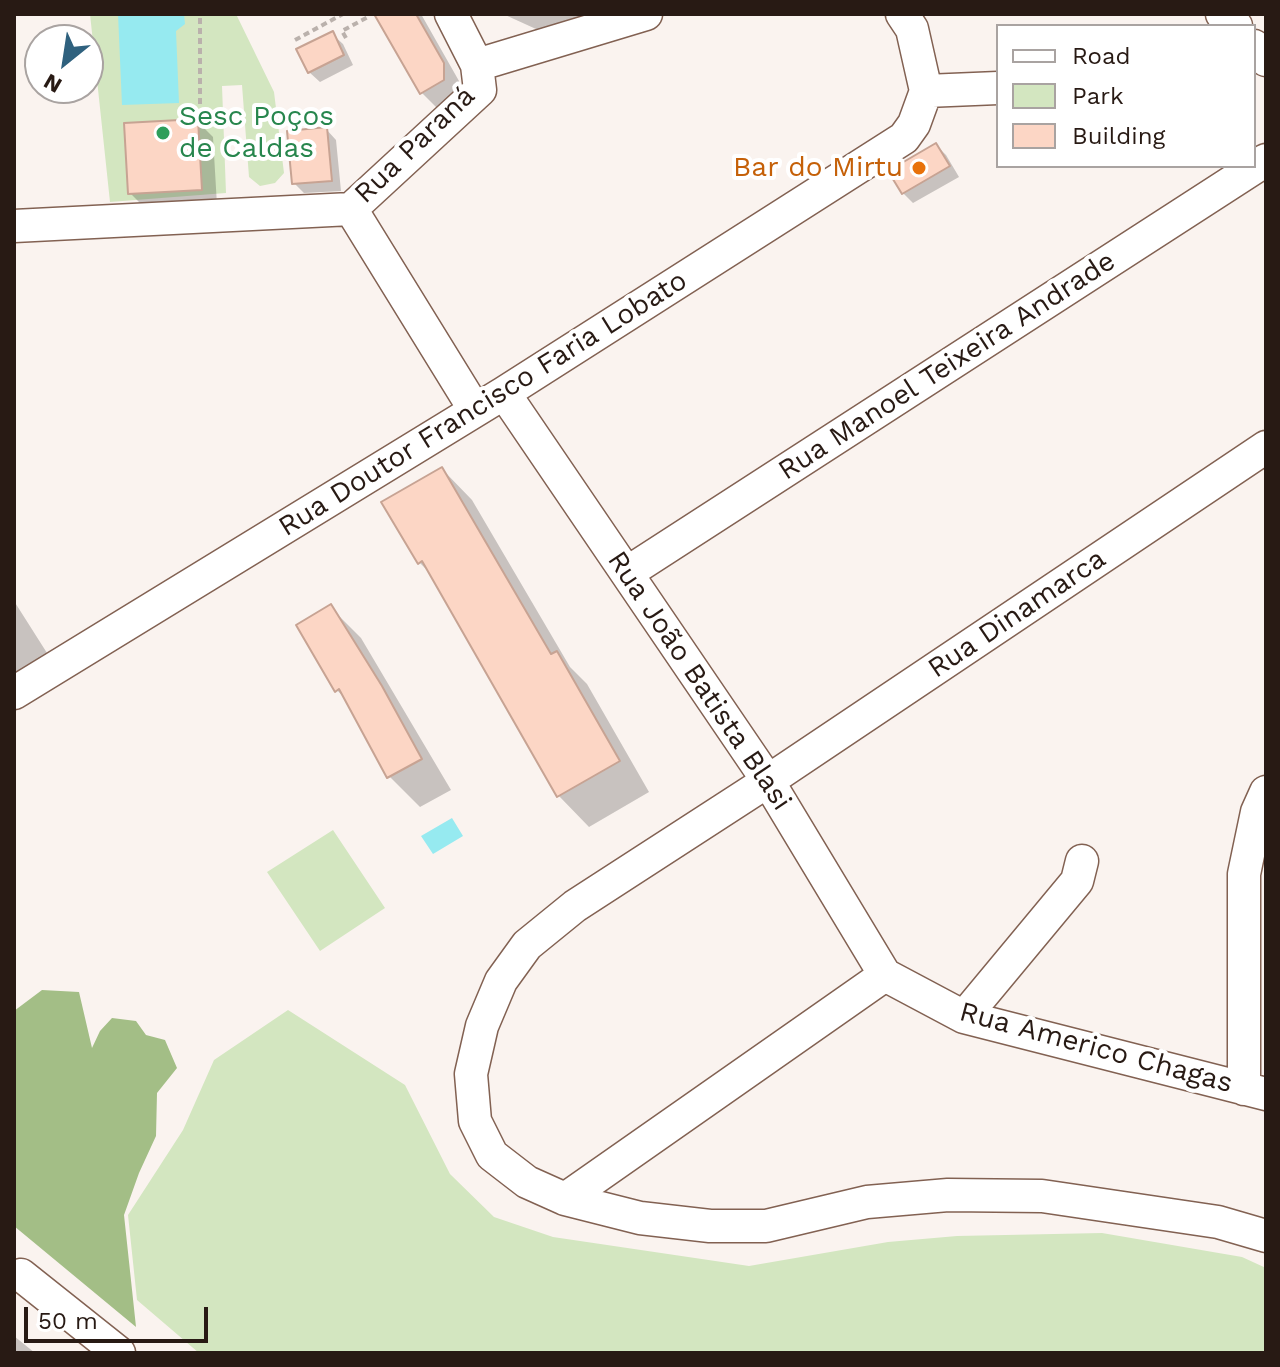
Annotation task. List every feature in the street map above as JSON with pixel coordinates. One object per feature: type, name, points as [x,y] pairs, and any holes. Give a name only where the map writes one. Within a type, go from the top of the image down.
[{"type":"street","points":[[451,14],[477,65]]},
{"type":"street","name":"Rua Paraná","points":[[14,226],[351,209],[480,90],[477,65],[646,14]]},
{"type":"street","points":[[902,14],[912,29],[926,91],[996,88]]},
{"type":"street","name":"Rua Doutor Francisco Faria Lobato","points":[[14,693],[504,393],[904,138],[914,124],[926,91]]},
{"type":"street","name":"Rua Manoel Teixeira Andrade","points":[[627,573],[1254,168]]},
{"type":"street","points":[[351,209],[475,410]]},
{"type":"street","name":"Rua João Batista Blasi","points":[[504,393],[768,781],[885,975]]},
{"type":"street","name":"Rua Dinamarca","points":[[1266,447],[768,781],[575,906],[527,945],[501,981],[482,1026],[471,1074],[475,1121],[492,1155],[527,1182],[565,1199],[640,1218],[710,1226],[766,1226],[867,1202],[948,1195],[1042,1196],[1218,1222],[1266,1236]]},
{"type":"street","points":[[1255,1092],[1244,874],[1257,812],[1266,792]]},
{"type":"street","points":[[964,1017],[1077,881],[1082,861]]},
{"type":"street","points":[[565,1199],[885,975]]},
{"type":"street","name":"Rua Americo Chagas","points":[[885,975],[964,1017],[1255,1092]]},
{"type":"street","points":[[21,1275],[119,1353]]},
{"type":"path","points":[[200,14],[200,104]]},
{"type":"path","points":[[295,40],[343,14]]},
{"type":"path","points":[[346,38],[342,31],[368,17],[366,14]]},
{"type":"green space","name":"Sesc Poços de Caldas","points":[[90,14],[236,14],[274,92],[284,173],[275,183],[260,186],[249,177],[242,85],[222,86],[226,193],[110,202],[100,104],[104,104],[104,24],[91,24]]},
{"type":"green space","points":[[333,830],[385,908],[320,951],[267,872]]},
{"type":"green space","points":[[42,990],[79,992],[92,1048],[100,1031],[112,1018],[136,1021],[146,1035],[165,1040],[177,1068],[157,1093],[156,1136],[124,1215],[136,1327],[14,1226],[14,1011]]},
{"type":"green space","points":[[288,1010],[405,1085],[450,1174],[494,1217],[553,1237],[749,1266],[888,1242],[957,1236],[1102,1233],[1242,1257],[1266,1268],[1266,1353],[199,1353],[137,1300],[128,1215],[183,1130],[214,1060]]},
{"type":"water","points":[[118,14],[184,14],[185,24],[176,31],[179,103],[122,105]]},
{"type":"water","points":[[452,818],[463,836],[433,854],[421,836]]},
{"type":"building","points":[[374,14],[416,14],[444,63],[444,80],[420,94]]},
{"type":"building","points":[[333,31],[344,55],[308,73],[296,49]]},
{"type":"building","points":[[198,119],[202,190],[128,194],[124,123]]},
{"type":"building","points":[[327,127],[332,181],[292,184],[287,131]]},
{"type":"building","name":"Bar do Mirtu","points":[[936,143],[950,166],[902,194],[888,171]]},
{"type":"building","points":[[442,467],[551,654],[557,651],[620,761],[557,797],[422,561],[418,564],[381,502]]},
{"type":"building","points":[[331,604],[382,686],[422,759],[387,778],[339,689],[335,692],[296,625]]},
{"type":"place","name":"Sesc Poços de Caldas","points":[[163,133]]},
{"type":"place","name":"Bar do Mirtu","points":[[919,168]]}]
